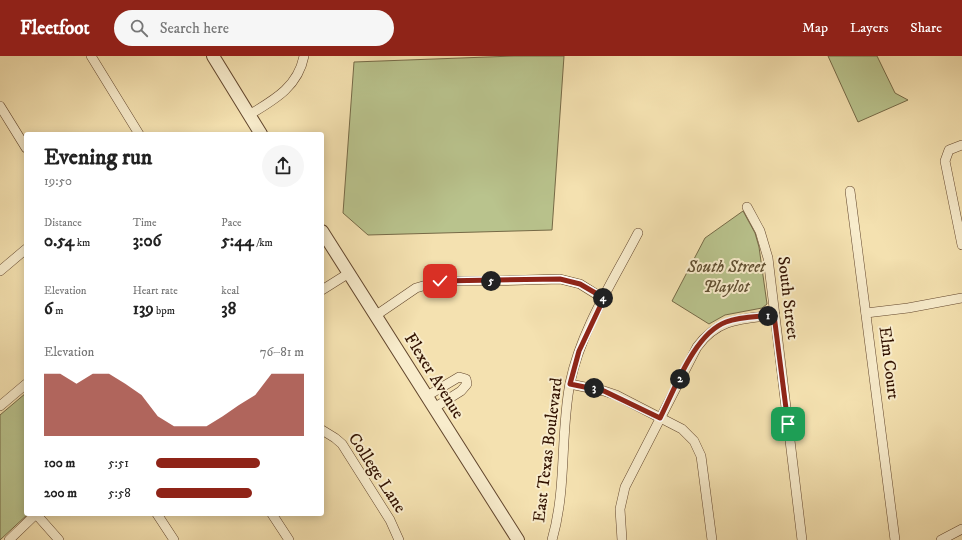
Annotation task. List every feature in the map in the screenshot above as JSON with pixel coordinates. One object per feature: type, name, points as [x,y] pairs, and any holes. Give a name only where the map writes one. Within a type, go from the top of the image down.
[{"type":"street","points":[[91,56],[138,132]]},
{"type":"street","points":[[213,56],[260,132]]},
{"type":"street","points":[[249,115],[276,100],[284,92],[298,73],[304,56]]},
{"type":"street","points":[[0,106],[24,145]]},
{"type":"street","points":[[962,145],[954,147],[947,153],[945,161],[962,245]]},
{"type":"street","name":"Elm Court","points":[[850,191],[895,540]]},
{"type":"street","name":"South Street","points":[[747,207],[755,218],[765,245],[802,540]]},
{"type":"street","name":"East Texas Boulevard","points":[[552,540],[562,490],[570,384],[579,351],[604,298],[638,233]]},
{"type":"street","name":"Flexer Avenue","points":[[324,234],[518,540]]},
{"type":"street","points":[[0,271],[24,251]]},
{"type":"street","points":[[324,289],[349,273]]},
{"type":"street","points":[[375,316],[416,288],[440,281],[560,279],[580,284],[604,298]]},
{"type":"street","points":[[866,313],[908,308],[962,298]]},
{"type":"street","points":[[622,540],[620,509],[625,487],[697,347],[709,332],[722,324],[736,319],[774,315]]},
{"type":"street","points":[[427,396],[460,377],[466,379],[467,384],[464,389],[434,408]]},
{"type":"street","points":[[570,384],[604,391],[660,418],[688,434],[698,448],[701,456],[712,540]]},
{"type":"street","points":[[0,406],[24,386]]},
{"type":"street","name":"College Lane","points":[[324,431],[342,444],[390,520],[399,540]]},
{"type":"street","points":[[9,540],[34,516]]},
{"type":"street","points":[[38,516],[59,540]]},
{"type":"street","points":[[158,516],[174,540]]},
{"type":"street","points":[[273,516],[288,540]]},
{"type":"street","points":[[941,540],[962,529]]},
{"type":"green space","points":[[514,56],[564,56],[552,230],[368,235],[343,213],[354,62]]},
{"type":"green space","points":[[828,56],[877,56],[895,93],[908,100],[858,122]]},
{"type":"green space","name":"South Street Playlot","points":[[743,211],[755,233],[759,247],[767,304],[762,308],[725,315],[709,324],[672,301],[705,238]]},
{"type":"green space","points":[[24,395],[24,516],[26,516],[0,540],[0,415]]},
{"type":"route","points":[[440,281],[495,282],[549,278],[560,279],[580,284],[604,298],[579,351],[570,384],[616,395],[660,418],[697,347],[709,332],[718,326],[736,319],[774,315],[788,424]]}]
